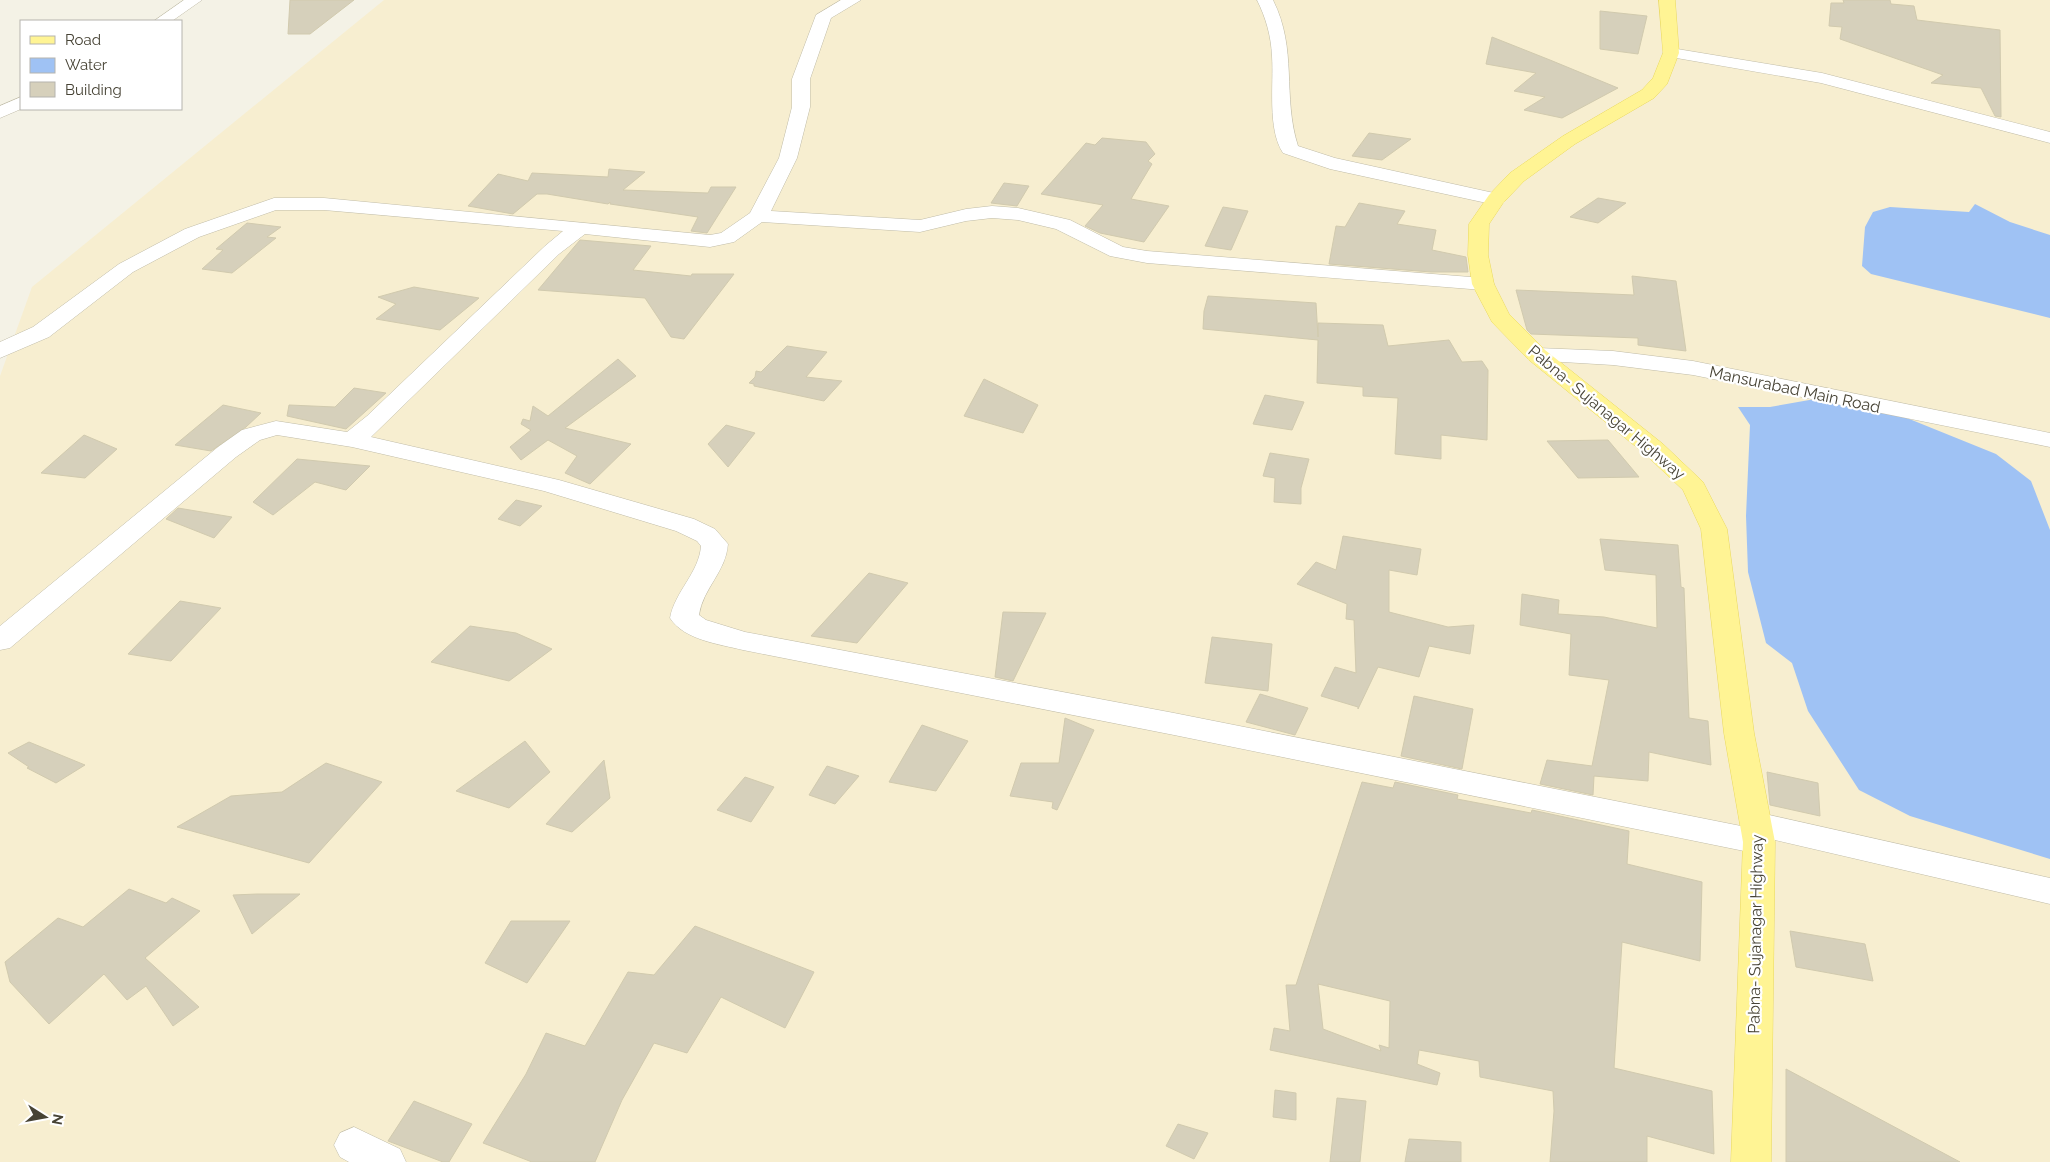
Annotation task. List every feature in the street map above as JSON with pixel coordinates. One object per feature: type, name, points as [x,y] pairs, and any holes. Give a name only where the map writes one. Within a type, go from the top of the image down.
[{"type":"main road","name":"Pabna- Sujanagar Highway","points":[[1667,0],[1671,53],[1660,80],[1648,94],[1569,140],[1517,177],[1496,199],[1478,224],[1478,255],[1483,284],[1500,317],[1537,355],[1654,449],[1694,487],[1714,529],[1722,576],[1739,733],[1757,833],[1752,1162]]},
{"type":"street","points":[[164,20],[194,0]]},
{"type":"street","points":[[0,351],[41,332],[126,268],[192,233],[274,204],[324,204],[581,227],[710,241],[727,238],[758,216],[788,158],[801,107],[801,78],[824,15],[853,0]]},
{"type":"street","points":[[1265,0],[1280,42],[1284,132],[1290,148],[1330,163],[1496,199]]},
{"type":"street","points":[[1671,53],[1822,78],[2050,138]]},
{"type":"street","points":[[0,113],[20,103]]},
{"type":"street","points":[[758,216],[920,226],[966,215],[1018,214],[1063,224],[1117,252],[1147,257],[1483,284]]},
{"type":"street","points":[[352,440],[376,421],[559,244],[581,227]]},
{"type":"street","name":"Mansurabad Main Road","points":[[1537,355],[1613,358],[1693,368],[2050,440]]},
{"type":"street","points":[[0,641],[227,452],[251,436],[282,428],[352,440],[550,486],[685,525],[706,535],[715,544],[716,558],[685,606],[684,618],[696,627],[742,641],[1757,833],[2050,891]]},
{"type":"shaded area","points":[[384,0],[2050,0],[2050,1162],[0,1162],[0,376],[32,287]]},
{"type":"water","points":[[1975,204],[2010,222],[2050,235],[2050,318],[1871,274],[1862,266],[1865,227],[1873,212],[1890,207],[1969,212]]},
{"type":"water","points":[[1815,399],[1897,414],[1996,454],[2031,481],[2050,530],[2050,859],[1910,816],[1859,790],[1808,711],[1792,663],[1766,643],[1748,572],[1746,516],[1750,425],[1738,407],[1770,407]]},
{"type":"building","points":[[290,0],[354,0],[310,34],[288,34]]},
{"type":"building","points":[[1843,0],[1890,0],[1891,4],[1914,6],[1917,20],[2000,30],[2001,117],[1995,116],[1981,88],[1931,83],[1943,75],[1840,39],[1842,27],[1829,26],[1831,3],[1844,3]]},
{"type":"building","points":[[1600,11],[1647,16],[1638,54],[1600,49]]},
{"type":"building","points":[[1492,37],[1618,88],[1562,118],[1524,110],[1545,97],[1514,91],[1536,73],[1486,64]]},
{"type":"building","points":[[1369,133],[1411,139],[1382,160],[1352,156]]},
{"type":"building","points":[[1102,138],[1146,142],[1155,154],[1148,161],[1152,164],[1131,199],[1169,206],[1144,242],[1100,233],[1085,226],[1103,205],[1041,194],[1086,143],[1095,145]]},
{"type":"building","points":[[609,169],[645,172],[623,190],[708,193],[711,187],[736,187],[707,233],[691,231],[698,217],[610,204],[610,202],[608,204],[547,194],[537,194],[513,214],[468,206],[498,174],[528,181],[532,173],[608,177]]},
{"type":"building","points":[[1004,183],[1029,186],[1017,206],[991,203]]},
{"type":"building","points":[[1598,198],[1626,203],[1598,223],[1570,217]]},
{"type":"building","points":[[1359,203],[1405,211],[1397,224],[1436,230],[1432,250],[1466,257],[1468,272],[1431,272],[1329,264],[1336,226],[1345,227]]},
{"type":"building","points":[[1223,207],[1248,211],[1231,250],[1205,246]]},
{"type":"building","points":[[247,223],[281,227],[267,237],[276,238],[232,273],[202,269],[223,250],[216,249]]},
{"type":"building","points":[[580,240],[651,246],[633,270],[691,276],[692,274],[734,274],[684,339],[671,337],[645,298],[538,290]]},
{"type":"building","points":[[1632,276],[1676,281],[1686,351],[1638,345],[1638,338],[1531,334],[1527,330],[1516,290],[1634,295]]},
{"type":"building","points":[[414,287],[479,298],[440,330],[376,319],[396,304],[378,297]]},
{"type":"building","points":[[1208,296],[1316,303],[1318,337],[1318,323],[1383,325],[1388,346],[1449,340],[1462,362],[1482,361],[1488,370],[1487,440],[1441,435],[1441,459],[1395,454],[1398,398],[1363,396],[1363,387],[1317,383],[1318,340],[1203,329],[1204,311]]},
{"type":"building","points":[[787,346],[827,352],[806,377],[842,381],[824,401],[754,386],[754,384],[749,383],[755,377],[756,371],[761,372]]},
{"type":"building","points":[[618,359],[636,376],[565,428],[631,444],[590,484],[565,473],[577,456],[548,440],[521,460],[510,447],[531,430],[521,424],[523,419],[530,421],[533,406],[548,416]]},
{"type":"building","points":[[984,379],[1038,405],[1023,433],[964,416]]},
{"type":"building","points":[[354,388],[386,393],[346,429],[287,416],[289,405],[335,407]]},
{"type":"building","points":[[1265,395],[1304,402],[1292,430],[1253,424]]},
{"type":"building","points":[[223,405],[261,413],[246,427],[211,451],[175,445]]},
{"type":"building","points":[[726,425],[755,433],[728,467],[708,444]]},
{"type":"building","points":[[84,435],[117,449],[85,478],[41,473]]},
{"type":"building","points":[[1608,440],[1639,477],[1578,478],[1547,441]]},
{"type":"building","points":[[1270,453],[1309,459],[1301,488],[1301,504],[1274,502],[1275,478],[1263,476]]},
{"type":"building","points":[[297,459],[370,466],[346,490],[315,482],[273,515],[253,502]]},
{"type":"building","points":[[516,500],[542,506],[520,526],[498,519]]},
{"type":"building","points":[[178,508],[232,517],[214,538],[166,519]]},
{"type":"building","points":[[1343,536],[1421,549],[1417,575],[1389,570],[1389,612],[1448,627],[1474,625],[1470,654],[1429,646],[1419,677],[1378,667],[1358,709],[1358,707],[1321,696],[1335,667],[1356,673],[1354,620],[1346,619],[1347,604],[1297,584],[1316,562],[1336,570]]},
{"type":"building","points":[[1600,539],[1678,545],[1681,587],[1684,588],[1689,718],[1708,721],[1711,765],[1649,752],[1648,781],[1594,776],[1593,795],[1540,784],[1547,760],[1592,766],[1609,680],[1569,675],[1571,634],[1520,625],[1522,594],[1559,600],[1558,614],[1604,617],[1657,628],[1656,575],[1605,570]]},
{"type":"building","points":[[869,573],[908,583],[857,643],[811,636]]},
{"type":"building","points":[[180,601],[221,608],[171,661],[128,654]]},
{"type":"building","points":[[1003,612],[1046,613],[1013,681],[995,677]]},
{"type":"building","points":[[470,626],[516,633],[552,649],[509,681],[431,662]]},
{"type":"building","points":[[1212,637],[1272,644],[1268,691],[1205,683]]},
{"type":"building","points":[[1260,694],[1308,708],[1295,735],[1246,722]]},
{"type":"building","points":[[1414,696],[1473,709],[1462,769],[1401,756]]},
{"type":"building","points":[[1065,718],[1094,730],[1057,810],[1052,808],[1053,802],[1010,796],[1021,763],[1059,763]]},
{"type":"building","points":[[922,725],[968,741],[936,791],[889,782]]},
{"type":"building","points":[[525,741],[550,772],[509,808],[456,791]]},
{"type":"building","points":[[29,742],[85,765],[56,783],[27,768],[29,767],[8,753]]},
{"type":"building","points":[[604,760],[610,798],[572,832],[546,824]]},
{"type":"building","points":[[326,763],[382,782],[309,863],[177,827],[231,796],[282,792]]},
{"type":"building","points":[[827,766],[859,776],[835,804],[809,795]]},
{"type":"building","points":[[1767,772],[1818,783],[1820,816],[1770,805]]},
{"type":"building","points":[[745,777],[774,787],[751,822],[717,810]]},
{"type":"building","points":[[1362,782],[1393,788],[1395,782],[1458,795],[1457,799],[1531,813],[1532,810],[1629,831],[1627,864],[1702,882],[1700,961],[1622,942],[1614,1068],[1712,1091],[1714,1154],[1647,1136],[1647,1162],[1550,1162],[1554,1111],[1553,1091],[1480,1077],[1479,1061],[1419,1050],[1417,1064],[1440,1073],[1437,1085],[1270,1050],[1274,1028],[1290,1031],[1286,985],[1296,985]],"holes":[[[1318,984],[1390,1001],[1389,1048],[1379,1045],[1381,1051],[1323,1029]]]},
{"type":"building","points":[[129,889],[166,903],[172,898],[200,911],[145,958],[199,1007],[173,1026],[146,986],[127,1000],[104,974],[49,1024],[10,982],[5,962],[58,918],[83,927]]},
{"type":"building","points":[[300,894],[252,934],[233,895]]},
{"type":"building","points":[[511,921],[570,921],[527,983],[485,963]]},
{"type":"building","points":[[695,926],[814,972],[785,1028],[721,997],[687,1053],[654,1043],[622,1100],[595,1162],[532,1162],[483,1143],[526,1074],[546,1033],[585,1046],[628,972],[654,975]]},
{"type":"building","points":[[1790,931],[1865,944],[1873,981],[1796,967]]},
{"type":"building","points":[[1786,1069],[1960,1162],[1786,1162]]},
{"type":"building","points":[[1275,1090],[1296,1093],[1296,1120],[1273,1117]]},
{"type":"building","points":[[1337,1098],[1366,1101],[1360,1162],[1330,1162]]},
{"type":"building","points":[[414,1101],[472,1124],[449,1162],[443,1162],[388,1141]]},
{"type":"building","points":[[1178,1124],[1208,1133],[1194,1159],[1166,1146]]},
{"type":"building","points":[[1409,1139],[1461,1142],[1461,1162],[1405,1162]]}]
